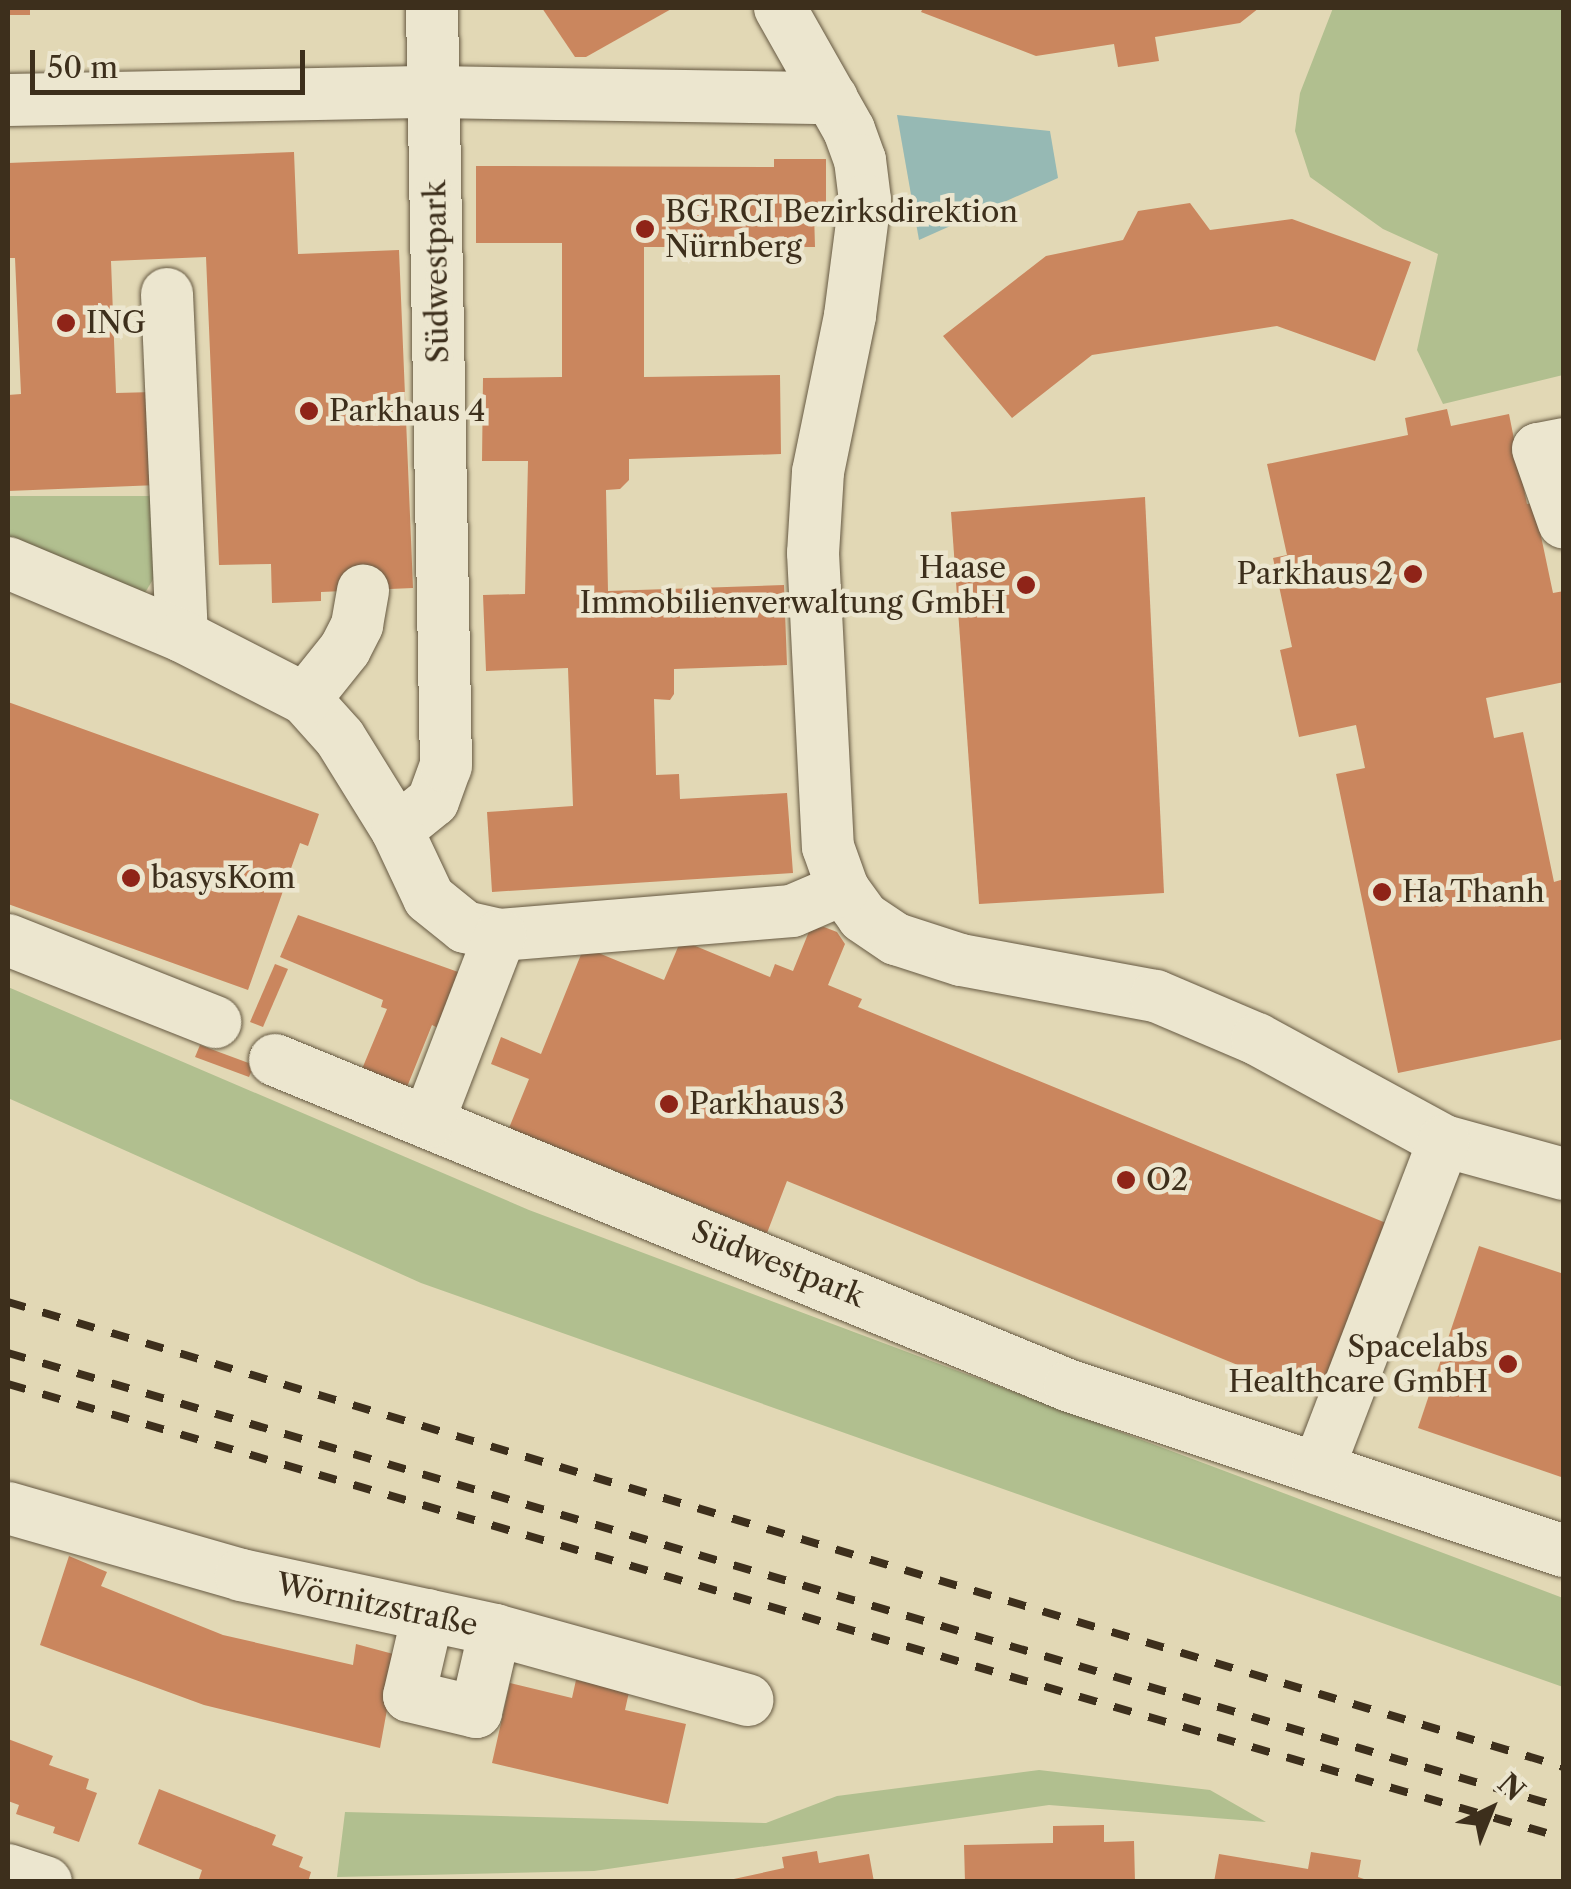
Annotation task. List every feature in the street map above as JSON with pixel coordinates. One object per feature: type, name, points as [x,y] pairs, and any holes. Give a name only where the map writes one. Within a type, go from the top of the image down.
[{"type":"street","name":"Südwestpark","points":[[397,830],[432,801],[446,766],[432,8]]},
{"type":"street","points":[[780,8],[832,98],[860,160],[865,200],[850,316],[821,453],[813,553],[828,847],[844,889],[863,917],[896,939],[961,960],[1156,996],[1257,1038],[1444,1142],[1564,1174]]},
{"type":"street","points":[[8,100],[434,92],[832,98]]},
{"type":"street","points":[[167,294],[182,636]]},
{"type":"street","points":[[1543,448],[1564,523]]},
{"type":"street","points":[[8,563],[182,636],[304,699],[340,738],[397,830],[428,898],[442,913],[465,926],[500,935],[792,912],[844,889]]},
{"type":"street","points":[[304,699],[345,648],[357,625],[363,590]]},
{"type":"street","points":[[428,1122],[500,935]]},
{"type":"street","points":[[8,940],[215,1022]]},
{"type":"street","name":"Südwestpark","points":[[275,1060],[1070,1386],[1564,1551]]},
{"type":"street","points":[[1318,1469],[1444,1142]]},
{"type":"street","name":"Wörnitzstraße","points":[[8,1508],[241,1575],[495,1630],[747,1700]]},
{"type":"street","points":[[428,1616],[410,1696],[476,1712],[495,1630]]},
{"type":"street","points":[[8,1870],[46,1882]]},
{"type":"green space","points":[[1333,8],[1563,8],[1563,375],[1443,404],[1417,350],[1438,254],[1383,229],[1310,177],[1295,131],[1300,93]]},
{"type":"green space","points":[[8,496],[159,496],[163,563],[143,596],[8,540]]},
{"type":"green space","points":[[8,987],[529,1210],[1563,1598],[1563,1687],[421,1283],[8,1098]]},
{"type":"green space","points":[[1039,1770],[1210,1790],[1266,1822],[1049,1805],[594,1871],[337,1877],[345,1812],[766,1823],[837,1796]]},
{"type":"water","points":[[897,115],[1050,131],[1058,178],[919,240]]},
{"type":"building","points":[[8,8],[30,8],[30,15],[8,15]]},
{"type":"building","points":[[542,8],[673,8],[586,57],[575,57]]},
{"type":"building","points":[[923,8],[1259,8],[1240,23],[1155,37],[1159,61],[1118,67],[1114,44],[1036,56],[921,12]]},
{"type":"building","points":[[294,152],[298,254],[399,250],[413,588],[321,592],[321,601],[272,603],[271,564],[219,565],[206,257],[111,261],[116,393],[154,392],[158,485],[8,491],[8,395],[21,394],[15,258],[8,258],[8,163]]},
{"type":"building","points":[[774,159],[826,159],[826,212],[814,212],[815,247],[644,247],[644,377],[780,375],[781,454],[629,459],[629,480],[620,489],[606,490],[608,591],[784,585],[787,665],[674,669],[674,694],[670,700],[654,699],[656,775],[679,774],[680,799],[787,793],[793,873],[492,892],[487,812],[573,806],[568,668],[486,671],[483,595],[525,594],[528,461],[482,461],[483,378],[562,377],[562,243],[476,243],[476,166],[774,167]]},
{"type":"building","points":[[1190,203],[1210,230],[1292,219],[1411,262],[1375,361],[1277,326],[1092,355],[1012,418],[943,336],[1046,256],[1123,240],[1138,211]]},
{"type":"building","points":[[1447,409],[1451,426],[1509,414],[1527,504],[1534,503],[1553,593],[1564,591],[1564,682],[1486,698],[1494,738],[1523,732],[1554,882],[1564,879],[1564,1039],[1398,1073],[1336,774],[1365,768],[1356,725],[1299,737],[1280,650],[1292,647],[1273,558],[1287,555],[1267,464],[1408,435],[1405,418]]},
{"type":"building","points":[[1145,497],[1164,893],[979,904],[951,512]]},
{"type":"building","points":[[8,702],[319,814],[308,846],[300,843],[248,990],[8,904]]},
{"type":"building","points":[[298,915],[461,973],[438,1028],[432,1025],[407,1087],[362,1069],[387,1009],[381,1007],[383,1000],[280,957]]},
{"type":"building","points":[[824,927],[837,932],[845,944],[828,985],[862,999],[858,1007],[1391,1225],[1321,1399],[787,1181],[767,1233],[509,1128],[529,1079],[491,1064],[501,1037],[541,1054],[584,947],[664,980],[681,940],[770,977],[775,964],[793,971],[810,929]]},
{"type":"building","points":[[275,964],[288,969],[263,1027],[250,1022]]},
{"type":"building","points":[[200,1045],[254,1065],[249,1077],[195,1057]]},
{"type":"building","points":[[1479,1246],[1564,1274],[1564,1478],[1418,1428]]},
{"type":"building","points":[[69,1556],[107,1572],[101,1586],[223,1635],[353,1665],[356,1644],[397,1655],[380,1748],[204,1705],[40,1645]]},
{"type":"building","points":[[576,1680],[629,1692],[625,1710],[686,1724],[668,1804],[492,1763],[510,1683],[572,1698]]},
{"type":"building","points":[[8,1739],[53,1756],[49,1765],[89,1779],[86,1789],[97,1793],[79,1842],[53,1833],[55,1827],[16,1814],[19,1805],[8,1801]]},
{"type":"building","points":[[159,1789],[276,1835],[272,1845],[303,1857],[299,1867],[311,1872],[308,1882],[206,1882],[199,1879],[202,1870],[138,1844]]},
{"type":"building","points":[[1104,1825],[1104,1842],[1134,1841],[1135,1882],[965,1882],[964,1845],[1053,1843],[1053,1826]]},
{"type":"building","points":[[817,1851],[819,1863],[869,1854],[874,1882],[720,1882],[784,1868],[782,1857]]},
{"type":"building","points":[[1311,1852],[1361,1860],[1358,1877],[1373,1882],[1214,1882],[1219,1854],[1308,1869]]},
{"type":"railway","points":[[8,1302],[1564,1767]]},
{"type":"railway","points":[[8,1353],[1564,1808]]},
{"type":"railway","points":[[8,1384],[1564,1838]]},
{"type":"place","name":"BG RCI Bezirksdirektion Nürnberg","points":[[645,229]]},
{"type":"place","name":"ING","points":[[66,323]]},
{"type":"place","name":"Parkhaus 4","points":[[309,411]]},
{"type":"place","name":"Parkhaus 2","points":[[1413,574]]},
{"type":"place","name":"Haase Immobilienverwaltung GmbH","points":[[1026,585]]},
{"type":"place","name":"basysKom","points":[[131,878]]},
{"type":"place","name":"Ha Thanh","points":[[1382,892]]},
{"type":"place","name":"Parkhaus 3","points":[[669,1104]]},
{"type":"place","name":"O2","points":[[1126,1180]]},
{"type":"place","name":"Spacelabs Healthcare GmbH","points":[[1508,1364]]}]
